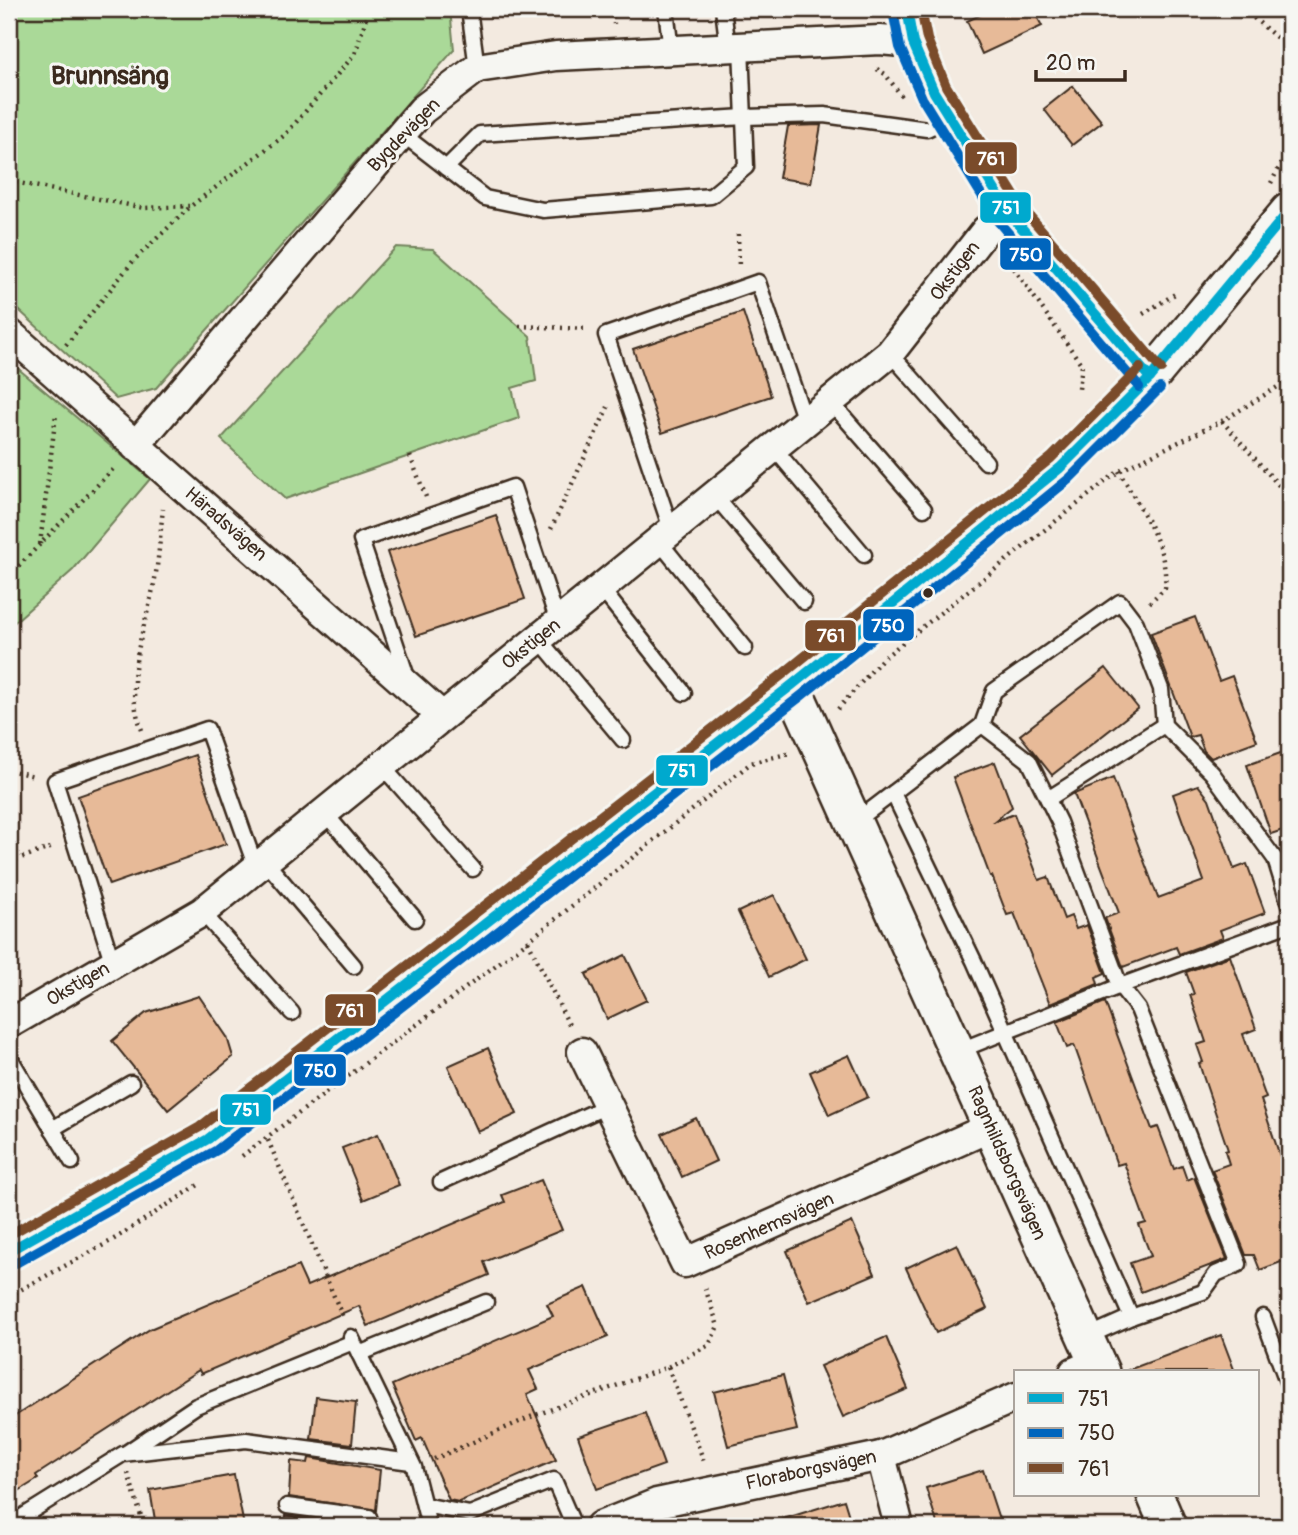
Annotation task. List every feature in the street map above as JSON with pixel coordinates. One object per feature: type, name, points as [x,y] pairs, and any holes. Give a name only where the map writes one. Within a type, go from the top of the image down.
[{"type":"street","points":[[907,9],[913,43],[934,92],[1009,213],[1150,378]]},
{"type":"street","name":"Bygdevägen","points":[[135,446],[401,133],[422,110],[477,68],[556,56],[880,40],[913,43]]},
{"type":"street","points":[[9,1251],[208,1139],[792,685],[1060,468],[1150,378],[1289,211]]},
{"type":"street","name":"Okstigen","points":[[9,1024],[202,912],[890,353],[986,230],[1009,213]]},
{"type":"street","name":"Häradsvägen","points":[[9,333],[442,716]]},
{"type":"street","name":"Ragnhildsborgsvägen","points":[[792,685],[991,1127],[1090,1361]]},
{"type":"street","name":"Rosenhemsvägen","points":[[582,1052],[685,1263],[991,1127]]},
{"type":"street","name":"Floraborgsvägen","points":[[600,1526],[657,1503],[881,1455],[1014,1398]]},
{"type":"street","points":[[881,1455],[899,1526]]},
{"type":"street","points":[[1155,1496],[1168,1526]]},
{"type":"lane","points":[[469,9],[477,68]]},
{"type":"lane","points":[[666,9],[671,51]]},
{"type":"lane","points":[[401,133],[485,198],[543,210],[711,196],[746,167],[744,117],[734,48],[723,9]]},
{"type":"lane","points":[[446,167],[480,134],[744,117],[824,115],[927,130],[950,117]]},
{"type":"lane","points":[[745,648],[665,535],[606,335],[758,282],[805,421]]},
{"type":"lane","points":[[890,353],[985,462]]},
{"type":"lane","points":[[830,401],[924,509]]},
{"type":"lane","points":[[773,447],[864,555]]},
{"type":"lane","points":[[409,685],[361,540],[513,487],[537,558],[548,630],[623,740]]},
{"type":"lane","points":[[714,495],[804,602]]},
{"type":"lane","points":[[600,587],[684,693]]},
{"type":"lane","points":[[853,823],[982,724],[994,691],[1120,602],[1133,619],[1161,689],[1164,725],[1212,773],[1275,859],[1289,904]]},
{"type":"lane","points":[[982,724],[1029,761],[1059,822],[1120,986],[1139,1009],[1239,1264],[1216,1274],[1203,1292],[1131,1317],[1090,1361]]},
{"type":"lane","points":[[1048,799],[1164,725]]},
{"type":"lane","points":[[113,964],[55,781],[207,729],[260,864],[354,966]]},
{"type":"lane","points":[[382,766],[473,869]]},
{"type":"lane","points":[[893,793],[1005,1032],[1131,1317]]},
{"type":"lane","points":[[324,812],[415,919]]},
{"type":"lane","points":[[202,912],[292,1013]]},
{"type":"lane","points":[[956,1052],[1120,986],[1289,923]]},
{"type":"lane","points":[[9,1056],[72,1162]]},
{"type":"lane","points":[[52,1129],[131,1083]]},
{"type":"lane","points":[[441,1182],[609,1105]]},
{"type":"lane","points":[[9,1525],[197,1406],[354,1344],[486,1302]]},
{"type":"lane","points":[[1263,1317],[1289,1387]]},
{"type":"lane","points":[[354,1344],[412,1464],[429,1526]]},
{"type":"lane","points":[[123,1454],[246,1440],[412,1464]]},
{"type":"lane","points":[[424,1505],[470,1514],[554,1479],[574,1526]]},
{"type":"lane","points":[[287,1506],[369,1517],[372,1526]]},
{"type":"path","points":[[40,545],[54,373],[134,260],[191,206],[285,135],[355,54],[369,9]]},
{"type":"path","points":[[1243,9],[1289,48]]},
{"type":"path","points":[[9,181],[144,208],[191,206]]},
{"type":"path","points":[[986,230],[1082,365],[1080,389]]},
{"type":"path","points":[[738,234],[740,288]]},
{"type":"path","points":[[519,326],[587,329],[606,335]]},
{"type":"path","points":[[537,558],[621,379]]},
{"type":"path","points":[[234,1161],[268,1140],[528,941],[751,763],[786,756],[814,736],[881,660],[1119,471],[1222,421],[1289,380]]},
{"type":"path","points":[[1222,421],[1289,497]]},
{"type":"path","points":[[9,576],[135,446]]},
{"type":"path","points":[[410,456],[433,515]]},
{"type":"path","points":[[1119,471],[1156,539],[1167,567],[1165,588],[1133,619]]},
{"type":"path","points":[[149,749],[133,709],[132,679],[154,583],[168,474]]},
{"type":"path","points":[[9,862],[74,840]]},
{"type":"path","points":[[528,941],[582,1052]]},
{"type":"path","points":[[268,1140],[354,1344]]},
{"type":"path","points":[[9,1296],[111,1241],[201,1183]]},
{"type":"path","points":[[412,1464],[668,1367],[709,1345],[718,1326],[694,1259]]},
{"type":"path","points":[[668,1367],[716,1490]]},
{"type":"path","points":[[123,1454],[144,1526]]},
{"type":"green space","points":[[9,9],[450,9],[454,50],[156,388],[116,399],[9,301]]},
{"type":"green space","points":[[396,247],[433,249],[530,336],[536,381],[512,388],[519,418],[285,499],[221,439]]},
{"type":"green space","points":[[9,361],[150,479],[73,570],[9,627]]},
{"type":"building","points":[[993,9],[1033,9],[1042,26],[982,54],[967,21]]},
{"type":"building","points":[[1073,86],[1102,122],[1072,145],[1044,109]]},
{"type":"building","points":[[821,125],[811,183],[779,178],[788,126]]},
{"type":"building","points":[[743,312],[771,396],[662,433],[633,349]]},
{"type":"building","points":[[496,515],[525,599],[416,636],[387,552]]},
{"type":"building","points":[[1195,617],[1219,681],[1232,676],[1257,741],[1211,758],[1204,751],[1198,735],[1190,737],[1151,633]]},
{"type":"building","points":[[1106,668],[1138,708],[1052,775],[1020,735]]},
{"type":"building","points":[[1289,750],[1289,828],[1271,834],[1247,765]]},
{"type":"building","points":[[195,755],[226,844],[109,885],[78,796]]},
{"type":"building","points":[[995,762],[1012,807],[993,822],[1014,814],[1039,880],[1048,877],[1064,919],[1071,916],[1076,929],[1087,925],[1105,973],[1096,977],[1098,984],[1050,1004],[1014,913],[1007,915],[990,876],[953,777]]},
{"type":"building","points":[[1113,778],[1158,898],[1204,881],[1173,794],[1198,785],[1209,799],[1234,869],[1247,864],[1265,913],[1220,930],[1223,938],[1179,954],[1176,947],[1123,967],[1105,918],[1119,913],[1074,794]]},
{"type":"building","points":[[774,895],[806,959],[769,977],[738,912]]},
{"type":"building","points":[[625,955],[647,1000],[607,1019],[586,974]]},
{"type":"building","points":[[1230,956],[1256,1029],[1243,1034],[1266,1098],[1261,1100],[1289,1183],[1289,1187],[1280,1190],[1289,1215],[1289,1259],[1260,1270],[1254,1255],[1246,1255],[1212,1170],[1229,1164],[1225,1151],[1228,1150],[1199,1063],[1203,1062],[1197,1045],[1206,1042],[1190,995],[1194,994],[1186,972]]},
{"type":"building","points":[[199,996],[227,1037],[233,1057],[168,1110],[112,1041],[146,1013]]},
{"type":"building","points":[[1105,1002],[1152,1129],[1158,1127],[1174,1169],[1182,1166],[1187,1180],[1194,1177],[1227,1259],[1141,1292],[1130,1263],[1151,1256],[1139,1225],[1146,1223],[1124,1163],[1117,1165],[1074,1045],[1067,1048],[1057,1022]]},
{"type":"building","points":[[488,1048],[517,1114],[478,1132],[448,1066]]},
{"type":"building","points":[[849,1055],[868,1097],[829,1115],[810,1072]]},
{"type":"building","points":[[696,1118],[716,1161],[682,1177],[662,1134]]},
{"type":"building","points":[[378,1134],[399,1185],[363,1200],[342,1148]]},
{"type":"building","points":[[541,1180],[562,1230],[484,1262],[489,1275],[368,1326],[359,1306],[201,1374],[199,1370],[36,1475],[38,1479],[9,1497],[9,1420],[150,1329],[298,1266],[307,1286],[505,1202],[502,1195]]},
{"type":"building","points":[[852,1222],[875,1274],[809,1302],[787,1251]]},
{"type":"building","points":[[957,1244],[987,1309],[936,1333],[906,1268]]},
{"type":"building","points":[[586,1287],[608,1337],[529,1370],[538,1389],[527,1394],[556,1460],[459,1502],[449,1500],[422,1438],[416,1441],[392,1385],[553,1316],[547,1304]]},
{"type":"building","points":[[1221,1335],[1234,1370],[1128,1370]]},
{"type":"building","points":[[886,1337],[908,1389],[843,1417],[820,1366]]},
{"type":"building","points":[[783,1375],[797,1430],[728,1446],[714,1392]]},
{"type":"building","points":[[316,1397],[356,1402],[352,1444],[311,1439]]},
{"type":"building","points":[[645,1413],[664,1465],[597,1489],[578,1436]]},
{"type":"building","points":[[309,1458],[380,1470],[376,1510],[289,1497],[291,1461],[308,1463]]},
{"type":"building","points":[[983,1470],[999,1519],[976,1526],[938,1526],[926,1488]]},
{"type":"building","points":[[234,1475],[244,1526],[156,1526],[150,1490]]},
{"type":"building","points":[[844,1500],[852,1526],[778,1526],[777,1521]]},
{"type":"building","points":[[286,1516],[362,1526],[284,1526]]},
{"type":"transit line","name":"751","points":[[907,9],[913,43],[934,92],[1009,213],[1150,378]]},
{"type":"transit line","name":"761","points":[[921,9],[927,39],[946,86],[1020,205],[1161,369]]},
{"type":"transit line","name":"750","points":[[893,11],[900,47],[922,98],[997,220],[1139,387]]},
{"type":"transit line","name":"751","points":[[9,1251],[208,1139],[792,685],[1060,468],[1150,378],[1289,211]]},
{"type":"transit line","name":"761","points":[[9,1235],[200,1127],[783,674],[1051,458],[1140,368]]},
{"type":"transit line","name":"750","points":[[16,1263],[217,1150],[801,696],[1069,479],[1160,388]]},
{"type":"district","name":"Brunnsäng","points":[[110,76]]}]
